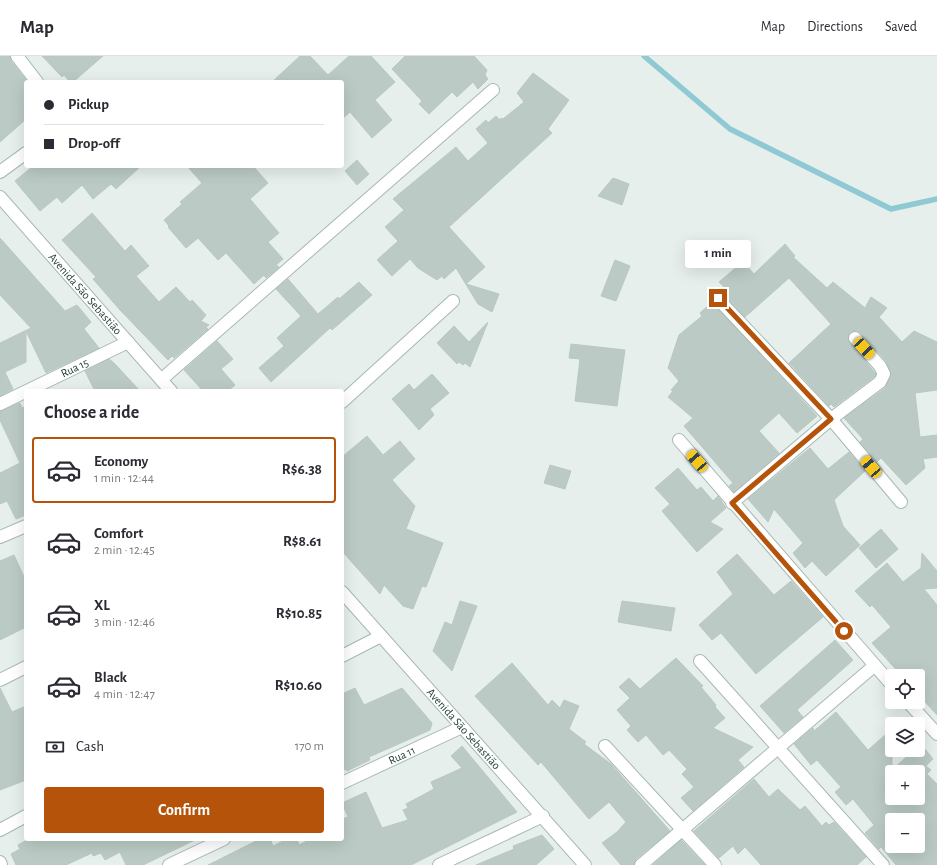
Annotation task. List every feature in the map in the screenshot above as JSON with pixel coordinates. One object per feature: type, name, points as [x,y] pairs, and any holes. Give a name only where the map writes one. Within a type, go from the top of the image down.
[{"type":"street","points":[[17,56],[35,80]]},
{"type":"street","points":[[162,379],[493,90]]},
{"type":"street","points":[[0,172],[24,154]]},
{"type":"street","name":"Avenida São Sebastião","points":[[0,197],[170,389]]},
{"type":"street","points":[[718,298],[831,419],[901,502]]},
{"type":"street","points":[[344,400],[453,301]]},
{"type":"street","points":[[732,503],[831,419],[880,382],[884,374],[880,366],[855,338]]},
{"type":"street","name":"Rua 15","points":[[31,389],[128,342]]},
{"type":"street","name":"Rua 15","points":[[0,404],[24,392]]},
{"type":"street","points":[[679,440],[732,503],[885,678]]},
{"type":"street","points":[[0,538],[24,527]]},
{"type":"street","name":"Avenida São Sebastião","points":[[344,594],[543,816],[585,865]]},
{"type":"street","points":[[344,655],[381,636]]},
{"type":"street","points":[[700,661],[780,748],[883,865]]},
{"type":"street","points":[[642,865],[682,829],[780,748],[874,666]]},
{"type":"street","points":[[0,680],[24,668]]},
{"type":"street","points":[[914,709],[937,734]]},
{"type":"street","name":"Rua 11","points":[[344,782],[462,727]]},
{"type":"street","points":[[605,746],[715,865]]},
{"type":"street","points":[[439,865],[543,816]]},
{"type":"street","points":[[0,830],[24,817]]},
{"type":"street","points":[[169,865],[220,841]]},
{"type":"building","points":[[0,56],[10,56],[11,61],[26,80],[24,80],[24,121],[0,142]]},
{"type":"building","points":[[42,56],[103,56],[75,80],[68,80],[64,75],[62,77]]},
{"type":"building","points":[[300,56],[310,56],[328,75],[349,56],[371,56],[395,82],[375,100],[392,120],[372,138],[350,112],[344,117],[344,80],[274,80]]},
{"type":"building","points":[[405,56],[474,56],[487,70],[485,75],[488,79],[478,89],[473,82],[457,97],[452,92],[429,114],[419,104],[422,101],[392,69]]},
{"type":"building","points":[[533,73],[569,100],[548,129],[552,133],[449,227],[485,267],[466,284],[499,294],[492,312],[478,304],[456,268],[444,279],[442,276],[437,280],[418,268],[410,259],[392,276],[377,260],[398,241],[385,227],[404,210],[393,199],[456,147],[468,161],[488,143],[476,129],[486,120],[488,123],[496,116],[500,120],[501,118],[503,119],[524,102],[517,93]]},
{"type":"building","points":[[357,160],[369,174],[357,185],[345,171]]},
{"type":"building","points":[[31,168],[139,168],[116,189],[111,184],[93,199],[82,185],[62,203],[57,197],[40,211],[15,181]]},
{"type":"building","points":[[189,168],[255,168],[268,183],[250,199],[279,233],[268,242],[283,259],[276,265],[279,267],[266,278],[264,275],[254,284],[226,253],[218,260],[198,238],[186,248],[168,227],[169,226],[164,220],[182,204],[180,202],[202,183]]},
{"type":"building","points":[[613,178],[629,184],[622,205],[598,196]]},
{"type":"building","points":[[92,213],[125,251],[131,245],[149,266],[136,276],[159,302],[176,287],[190,302],[192,300],[206,315],[201,321],[209,325],[206,327],[208,329],[174,358],[172,356],[168,360],[120,310],[93,279],[96,277],[62,240]]},
{"type":"building","points":[[0,238],[65,311],[77,305],[91,322],[84,329],[99,348],[46,373],[26,331],[26,362],[5,372],[13,389],[0,396],[0,343],[31,328],[0,295]]},
{"type":"building","points":[[785,244],[795,256],[793,257],[827,288],[833,282],[865,308],[871,297],[887,308],[879,317],[902,342],[914,331],[937,342],[937,390],[915,393],[920,437],[937,435],[937,457],[923,459],[925,468],[906,485],[881,458],[877,462],[860,442],[863,439],[844,418],[885,388],[891,374],[886,361],[861,333],[857,331],[850,332],[848,340],[876,374],[834,407],[831,404],[829,406],[789,363],[831,324],[789,278],[745,317],[722,293],[726,289],[719,282],[739,265],[742,268],[746,265],[754,274]]},
{"type":"building","points":[[615,260],[630,266],[616,301],[601,296]]},
{"type":"building","points":[[288,279],[318,314],[359,282],[372,295],[332,330],[330,328],[271,382],[259,368],[284,346],[277,338],[301,316],[276,289]]},
{"type":"building","points":[[712,302],[817,416],[797,433],[779,413],[759,431],[779,453],[734,492],[729,486],[733,483],[684,426],[693,418],[668,397],[673,391],[671,390],[679,381],[668,368],[679,335],[702,316],[700,313]]},
{"type":"building","points":[[488,322],[470,367],[465,363],[463,365],[459,362],[457,364],[437,343],[454,326],[469,342]]},
{"type":"building","points":[[217,341],[233,359],[221,369],[235,385],[230,389],[201,389],[184,370]]},
{"type":"building","points":[[571,344],[625,350],[617,406],[575,401],[580,359],[569,358]]},
{"type":"building","points":[[109,359],[138,389],[94,389],[85,371]]},
{"type":"building","points":[[432,374],[449,393],[430,409],[434,415],[419,430],[392,399],[409,384],[414,390]]},
{"type":"building","points":[[20,403],[22,408],[24,407],[24,516],[16,519],[7,501],[0,504],[0,473],[20,463],[0,420],[0,411]]},
{"type":"building","points":[[367,436],[383,455],[400,441],[415,459],[392,480],[415,506],[406,529],[443,543],[426,587],[422,586],[413,609],[403,606],[384,585],[380,594],[344,553],[344,455]]},
{"type":"building","points":[[810,448],[828,469],[849,452],[865,471],[834,500],[843,526],[860,545],[826,576],[812,561],[805,568],[793,553],[803,543],[774,509],[768,522],[748,499]]},
{"type":"building","points":[[550,465],[571,471],[565,489],[544,483]]},
{"type":"building","points":[[678,468],[697,490],[701,487],[713,501],[718,496],[726,508],[710,522],[723,529],[697,552],[662,511],[670,504],[655,488]]},
{"type":"building","points":[[881,529],[898,549],[876,568],[859,548]]},
{"type":"building","points":[[922,553],[937,571],[937,588],[924,589],[937,605],[937,715],[925,702],[925,669],[896,669],[872,643],[891,627],[872,605],[870,607],[855,591],[887,563],[903,582],[921,568]]},
{"type":"building","points":[[737,554],[774,595],[791,581],[823,617],[756,674],[721,633],[712,640],[699,625],[733,594],[717,572]]},
{"type":"building","points":[[14,555],[24,577],[24,628],[0,640],[0,561]]},
{"type":"building","points":[[460,601],[477,606],[452,671],[433,651],[445,622],[452,625]]},
{"type":"building","points":[[622,601],[675,608],[671,631],[618,622]]},
{"type":"building","points":[[835,640],[853,660],[797,710],[803,717],[784,733],[760,706]]},
{"type":"building","points":[[676,658],[703,686],[701,687],[725,718],[713,728],[753,747],[738,760],[744,767],[693,811],[681,798],[694,787],[682,774],[687,769],[669,750],[663,755],[646,735],[638,742],[627,730],[631,726],[617,710],[630,698],[619,687],[629,678],[640,689]]},
{"type":"building","points":[[512,663],[548,705],[552,700],[560,708],[564,700],[579,706],[569,729],[586,742],[584,744],[611,764],[670,831],[636,859],[634,865],[621,865],[602,843],[617,832],[626,822],[609,802],[589,819],[541,762],[538,765],[475,696]]},
{"type":"building","points":[[0,688],[12,712],[24,707],[24,781],[0,790]]},
{"type":"building","points":[[355,688],[364,705],[402,688],[432,723],[430,730],[369,757],[370,760],[347,771],[346,769],[344,770],[344,693]]},
{"type":"building","points":[[836,712],[868,750],[885,735],[885,757],[892,757],[892,765],[885,765],[885,805],[925,805],[925,765],[898,765],[906,757],[925,757],[925,749],[933,759],[926,766],[931,770],[927,774],[937,784],[937,865],[896,865],[886,853],[925,853],[925,813],[885,813],[885,852],[881,847],[879,849],[865,833],[874,825],[853,799],[846,805],[835,792],[841,787],[817,760],[811,765],[794,744],[813,728],[814,731]]},
{"type":"building","points":[[462,746],[517,812],[411,865],[208,865],[256,841],[271,841],[273,846],[283,841],[298,841],[299,845],[307,841],[344,841],[344,818],[348,817],[344,808],[344,802],[366,792],[382,828],[408,820],[403,810],[408,808],[406,804],[434,789],[431,782],[462,768],[451,756]]},
{"type":"building","points":[[754,779],[769,797],[778,789],[800,810],[805,806],[822,826],[826,822],[829,825],[834,822],[866,857],[857,865],[761,865],[745,847],[738,854],[733,846],[719,858],[694,831]]},
{"type":"building","points":[[542,835],[554,849],[536,865],[476,865],[514,849],[513,846]]},
{"type":"building","points":[[681,840],[705,865],[653,865]]},
{"type":"building","points":[[25,841],[193,841],[143,865],[126,865],[120,852],[105,860],[101,853],[93,856],[92,853],[66,865],[16,865],[11,854],[20,849],[18,845]]},
{"type":"waterway","points":[[644,56],[730,129],[891,209],[937,199]]},
{"type":"route","points":[[718,298],[831,419],[732,503],[844,631]]}]
